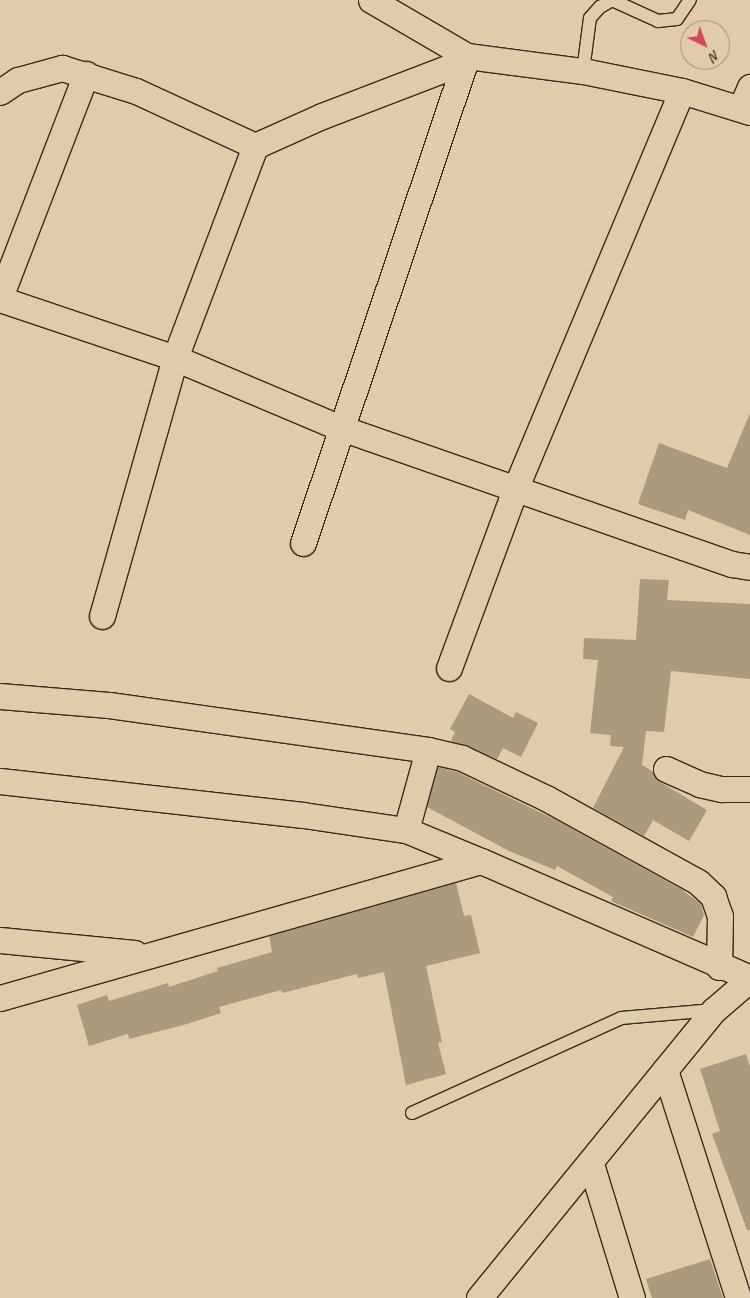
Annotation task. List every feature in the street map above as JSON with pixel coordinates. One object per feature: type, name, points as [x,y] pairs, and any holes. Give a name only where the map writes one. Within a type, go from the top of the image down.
[{"type":"street","points":[[372,0],[465,62]]},
{"type":"street","points":[[303,543],[465,62]]},
{"type":"street","points":[[102,616],[175,358],[255,146],[322,116],[465,62],[583,71],[747,102]]},
{"type":"street","points":[[0,92],[18,80],[62,68],[136,91],[255,146]]},
{"type":"street","points":[[86,74],[0,298],[175,358],[341,428],[516,487],[732,564],[750,567]]},
{"type":"street","points":[[449,668],[516,487],[682,91]]},
{"type":"street","points":[[0,696],[109,705],[428,750],[462,758],[546,798],[698,882],[713,896],[720,916],[719,967]]},
{"type":"street","points":[[406,830],[428,750]]},
{"type":"street","points":[[666,769],[699,784],[721,789],[750,789]]},
{"type":"street","points":[[0,781],[303,815],[406,830],[750,979],[714,1010],[591,1164],[479,1298]]},
{"type":"street","points":[[0,998],[147,954],[481,861]]},
{"type":"street","points":[[0,940],[147,954]]},
{"type":"street","points":[[665,1070],[738,1298]]},
{"type":"street","points":[[591,1164],[632,1298]]},
{"type":"lane","points":[[583,71],[590,18],[600,7],[612,0],[658,21],[677,19],[690,0]]},
{"type":"lane","points":[[412,1113],[621,1018],[714,1010]]},
{"type":"building","points":[[750,413],[750,535],[688,510],[685,520],[638,504],[659,443],[727,468]]},
{"type":"building","points":[[640,579],[669,580],[667,600],[750,604],[750,679],[671,671],[664,732],[646,731],[642,765],[652,771],[660,782],[707,810],[689,841],[653,820],[644,836],[593,808],[624,747],[610,746],[611,735],[590,733],[598,660],[583,659],[584,638],[636,640]]},
{"type":"building","points":[[469,694],[513,718],[516,712],[538,723],[521,757],[503,748],[497,759],[451,741],[455,732],[450,729]]},
{"type":"building","points":[[438,767],[457,772],[558,821],[681,889],[701,904],[704,915],[693,937],[611,901],[613,897],[557,866],[555,870],[509,851],[427,807]]},
{"type":"building","points":[[456,883],[464,916],[471,915],[480,953],[426,966],[442,1042],[438,1043],[446,1074],[406,1085],[384,972],[358,978],[357,974],[282,993],[281,990],[219,1007],[221,1013],[187,1024],[129,1039],[128,1034],[89,1046],[77,1005],[107,995],[109,1001],[168,983],[169,987],[218,971],[217,968],[272,952],[269,936]]},
{"type":"building","points":[[746,1054],[750,1067],[750,1230],[747,1230],[712,1134],[720,1131],[700,1069]]},
{"type":"building","points":[[710,1259],[723,1298],[652,1298],[646,1279]]}]
